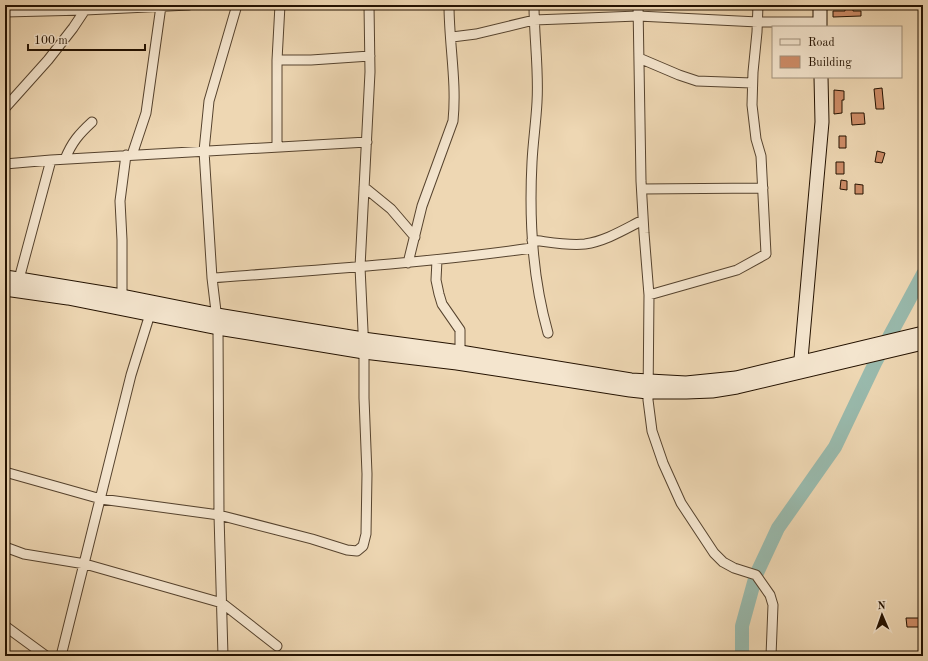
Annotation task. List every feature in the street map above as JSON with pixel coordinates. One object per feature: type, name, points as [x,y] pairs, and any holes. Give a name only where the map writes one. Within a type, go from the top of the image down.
[{"type":"main road","points":[[820,5],[820,24]]},
{"type":"main road","points":[[800,367],[822,122],[821,78]]},
{"type":"main road","points":[[5,277],[19,278],[122,296],[218,322]]},
{"type":"main road","points":[[5,289],[68,298],[150,314],[218,322],[364,345],[457,363],[648,387],[712,391],[737,387],[800,367],[923,333]]},
{"type":"main road","points":[[832,359],[923,343]]},
{"type":"main road","points":[[364,345],[460,352],[631,380],[648,387]]},
{"type":"street","points":[[5,12],[189,5]]},
{"type":"street","points":[[223,656],[219,515],[218,322],[212,278],[204,151],[209,101],[237,5]]},
{"type":"street","points":[[277,147],[277,60],[280,5]]},
{"type":"street","points":[[5,472],[101,499],[219,515],[312,539],[347,550],[357,551],[363,546],[366,534],[367,482],[364,345],[360,267],[370,56],[369,5]]},
{"type":"street","points":[[408,263],[422,206],[453,121],[452,37],[449,5]]},
{"type":"street","points":[[534,5],[538,84],[532,169],[532,244],[534,271],[540,307],[548,333]]},
{"type":"street","points":[[638,5],[643,220],[649,295],[648,400],[652,431],[663,463],[681,503],[714,553],[723,562],[734,568],[756,575],[770,594],[772,605],[771,656]]},
{"type":"street","points":[[649,295],[736,270],[766,254],[761,156],[756,139],[752,106],[752,83],[758,22],[758,5]]},
{"type":"street","points":[[122,296],[120,201],[129,155],[146,113],[161,6]]},
{"type":"street","points":[[5,108],[48,60],[87,8]]},
{"type":"street","points":[[452,37],[476,34],[534,20],[638,16],[820,24]]},
{"type":"street","points":[[277,60],[311,60],[370,56]]},
{"type":"street","points":[[639,58],[697,81],[752,83]]},
{"type":"street","points":[[65,159],[70,146],[92,122]]},
{"type":"street","points":[[5,164],[129,155],[367,142]]},
{"type":"street","points":[[19,278],[51,160]]},
{"type":"street","points":[[364,187],[391,209],[414,237]]},
{"type":"street","points":[[642,189],[763,188]]},
{"type":"street","points":[[212,278],[437,260],[480,255],[532,244],[585,244],[608,238],[643,220]]},
{"type":"street","points":[[437,260],[436,280],[439,294],[442,304],[460,330],[460,352]]},
{"type":"street","points":[[61,656],[131,375],[150,314]]},
{"type":"street","points":[[5,547],[24,554],[85,564],[222,603],[276,646]]},
{"type":"street","points":[[5,626],[46,656]]},
{"type":"building","points":[[845,5],[853,5],[853,11],[861,11],[861,16],[833,17],[833,11],[845,11]]},
{"type":"building","points":[[882,88],[884,109],[876,109],[874,89]]},
{"type":"building","points":[[834,90],[844,91],[842,113],[834,114]]},
{"type":"building","points":[[851,113],[864,113],[865,124],[852,125]]},
{"type":"building","points":[[839,136],[846,136],[846,148],[839,148]]},
{"type":"building","points":[[877,151],[885,153],[882,163],[875,162]]},
{"type":"building","points":[[836,162],[844,162],[844,174],[836,174]]},
{"type":"building","points":[[841,180],[847,181],[847,190],[840,189]]},
{"type":"building","points":[[855,184],[863,185],[863,194],[855,194]]},
{"type":"building","points":[[906,618],[919,618],[919,627],[907,627]]},
{"type":"waterway","points":[[741,656],[742,626],[756,575],[778,528],[835,447],[875,363],[923,274]]}]
